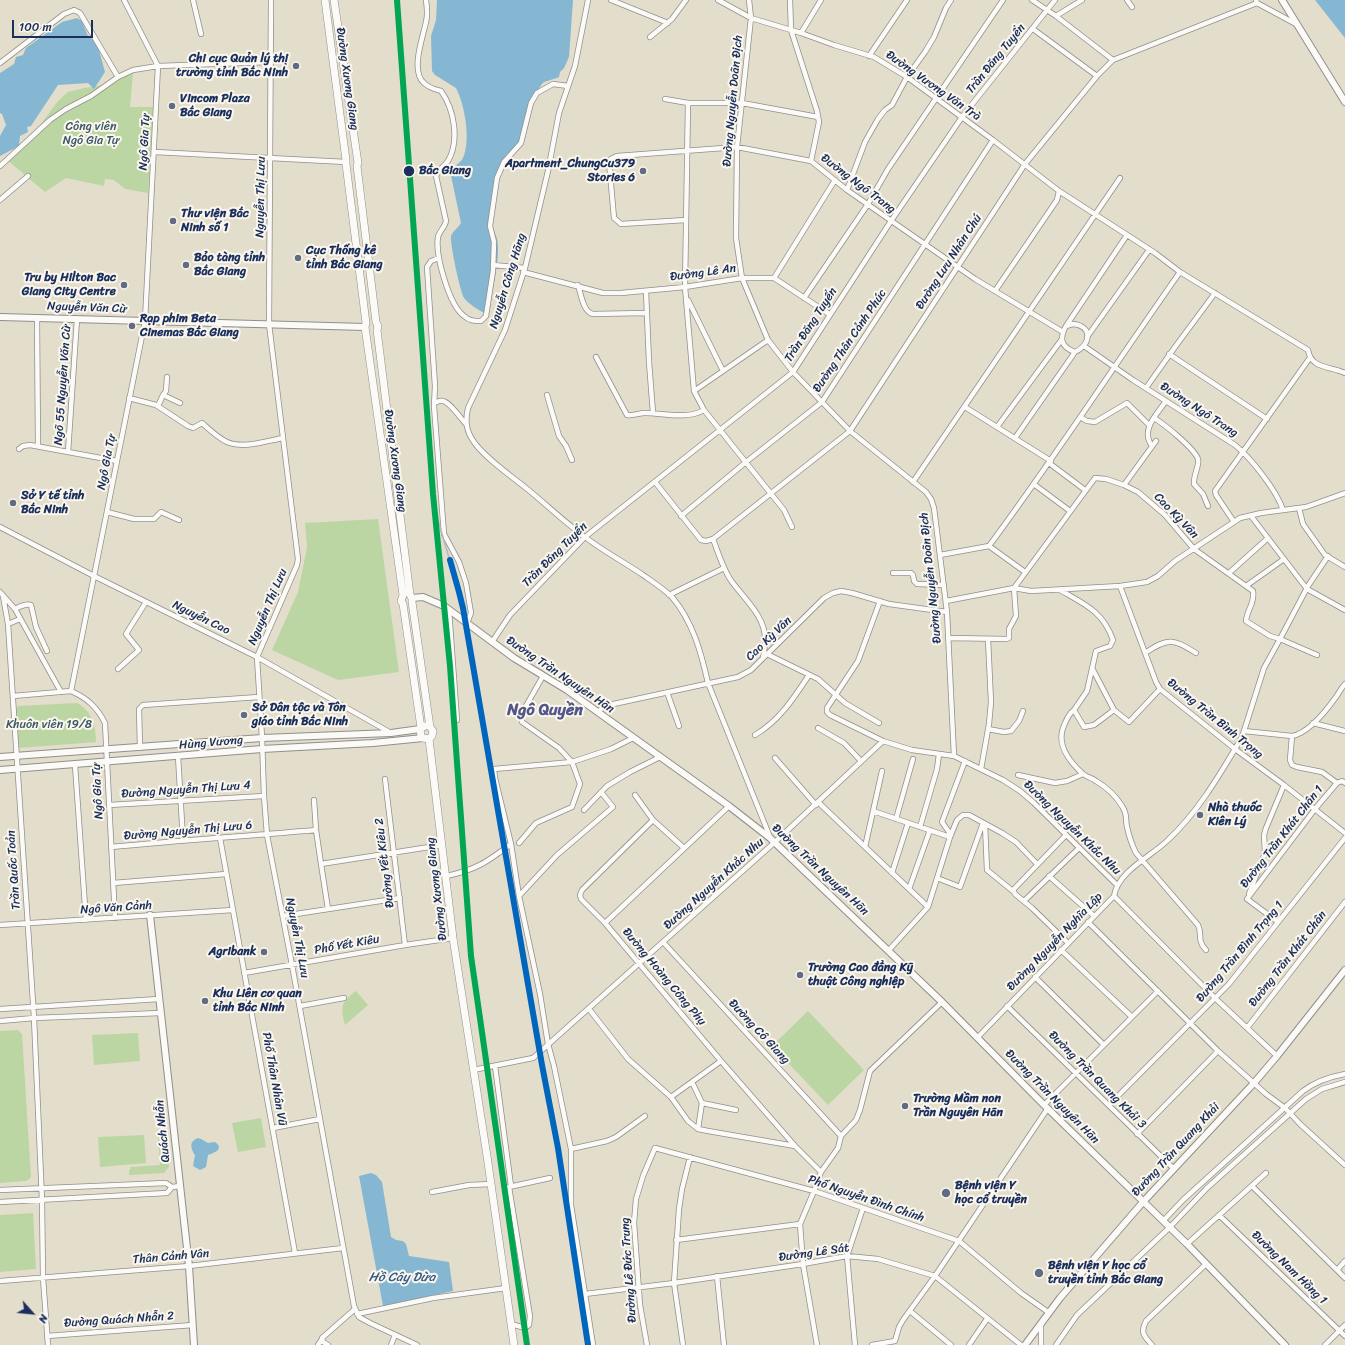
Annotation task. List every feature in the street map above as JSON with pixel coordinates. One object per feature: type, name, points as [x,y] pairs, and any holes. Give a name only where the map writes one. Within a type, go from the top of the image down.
[{"type":"main road","name":"Đường Xương Giang","points":[[325,0],[366,327],[403,595]]},
{"type":"main road","name":"Đường Xương Giang","points":[[334,0],[357,163],[376,322]]},
{"type":"main road","points":[[346,163],[351,157],[357,163]]},
{"type":"main road","points":[[371,320],[376,322],[378,326],[377,330],[372,333],[366,327],[371,320]]},
{"type":"main road","name":"Đường Xương Giang","points":[[377,330],[430,727]]},
{"type":"main road","points":[[403,604],[409,605],[412,598],[406,593],[401,598],[421,736],[426,739],[433,734],[430,727],[426,726],[421,729]]},
{"type":"main road","name":"Đường Xương Giang","points":[[426,739],[442,845],[453,938],[477,1088],[514,1345]]},
{"type":"street","name":"Ngô Gia Tự","points":[[115,918],[105,723],[100,713],[92,704],[82,696],[71,691],[145,321],[155,152],[158,66],[124,0]]},
{"type":"street","points":[[193,0],[201,34]]},
{"type":"street","name":"Nguyễn Thị Lưu","points":[[271,0],[269,324],[298,559],[297,565],[257,657],[264,796],[267,835],[356,1311]]},
{"type":"street","points":[[426,0],[427,20],[419,49],[418,71],[422,82],[430,88],[441,91],[447,100],[455,130],[452,152],[448,161],[438,171],[436,176],[446,221],[444,228],[438,236],[437,244],[450,297],[456,308],[464,317],[473,321],[481,320],[486,316],[493,271],[494,242],[490,226],[497,178],[504,162],[521,143],[531,103],[537,93],[553,84],[568,86]]},
{"type":"street","name":"Nguyễn Công Hãng","points":[[467,426],[465,419],[468,408],[505,330],[513,309],[548,171],[559,112],[575,66],[588,0]]},
{"type":"street","points":[[611,0],[668,23]]},
{"type":"street","points":[[650,37],[668,23],[686,0]]},
{"type":"street","name":"Đường Vương Văn Trà","points":[[718,0],[751,18],[874,57],[907,77],[1059,191],[1127,235],[1180,272],[1308,350],[1309,359]]},
{"type":"street","name":"Đường Nguyễn Doãn Địch","points":[[749,0],[751,18],[737,148],[736,238],[742,278],[768,340],[793,372],[850,431],[926,492],[931,499],[934,508],[947,612],[954,756]]},
{"type":"street","points":[[790,0],[791,30],[818,117],[811,161]]},
{"type":"street","points":[[801,33],[821,0]]},
{"type":"street","points":[[869,56],[907,0]]},
{"type":"street","points":[[847,190],[865,142],[878,119],[885,110],[892,105],[907,77],[925,52],[934,37],[946,8],[951,0]]},
{"type":"street","points":[[804,298],[868,204],[888,169],[935,98],[1002,0]]},
{"type":"street","points":[[1032,0],[1056,16],[1114,60]]},
{"type":"street","name":"Trần Đăng Tuyển","points":[[492,642],[510,614],[585,537],[793,372],[829,314],[962,117],[1048,11],[1055,0]]},
{"type":"street","points":[[1056,16],[1082,0]]},
{"type":"street","points":[[1127,0],[1132,7]]},
{"type":"street","points":[[1246,0],[1249,6]]},
{"type":"street","points":[[1282,0],[1345,102]]},
{"type":"street","points":[[1256,1],[1296,24]]},
{"type":"street","name":"Đường Lưu Nhân Chú","points":[[713,538],[850,431],[1025,164],[1097,76],[1114,60],[1249,6],[1256,1]]},
{"type":"street","points":[[0,63],[64,14],[74,10],[80,13],[118,78]]},
{"type":"street","points":[[1033,29],[1097,76]]},
{"type":"street","points":[[0,166],[50,120],[133,70],[158,66],[271,62]]},
{"type":"street","points":[[665,99],[688,103],[742,103],[818,117]]},
{"type":"street","points":[[688,103],[685,287],[694,391],[704,410],[784,510],[792,527]]},
{"type":"street","name":"Đường Thân Cảnh Phúc","points":[[681,516],[822,402],[993,140]]},
{"type":"street","name":"Đường Ngô Trang","points":[[686,220],[620,224],[617,222],[614,218],[609,162],[611,159],[617,156],[737,148],[811,161],[847,190],[975,279],[1063,332]]},
{"type":"street","points":[[155,152],[346,163]]},
{"type":"street","points":[[1,199],[28,176]]},
{"type":"street","points":[[913,482],[1120,178]]},
{"type":"street","points":[[829,314],[774,278],[835,180]]},
{"type":"street","points":[[995,291],[1057,200],[1059,191]]},
{"type":"street","points":[[1075,352],[1069,350],[1063,343],[1063,332],[1127,235]]},
{"type":"street","points":[[1015,438],[1075,352],[1084,346],[1087,337],[1149,250]]},
{"type":"street","points":[[440,258],[431,261],[427,267],[435,386],[434,403],[444,534],[459,562],[466,583],[471,613],[467,623]]},
{"type":"street","name":"Đường Lê An","points":[[493,264],[524,270],[603,293],[621,293],[685,287],[742,278],[774,278]]},
{"type":"street","points":[[940,555],[989,546],[1035,485],[1180,272]]},
{"type":"street","points":[[578,285],[588,313],[646,313]]},
{"type":"street","points":[[646,291],[648,362],[653,413]]},
{"type":"street","points":[[1146,388],[1169,354],[1215,293]]},
{"type":"street","points":[[686,297],[723,371]]},
{"type":"street","name":"Nguyễn Văn Cừ","points":[[0,317],[366,327]]},
{"type":"street","points":[[36,318],[38,446]]},
{"type":"street","name":"Ngõ 55 Nguyễn Văn Cừ","points":[[68,452],[77,319]]},
{"type":"street","points":[[1066,326],[1073,324],[1080,325],[1086,330],[1087,337]]},
{"type":"street","points":[[997,427],[1062,338]]},
{"type":"street","points":[[694,391],[768,340]]},
{"type":"street","name":"Đường Ngô Trang","points":[[1084,346],[1244,452],[1275,493],[1283,510]]},
{"type":"street","points":[[1169,354],[1267,419]]},
{"type":"street","points":[[596,357],[626,415],[653,413],[689,416],[704,410]]},
{"type":"street","points":[[1234,522],[1216,495],[1215,491],[1309,359],[1316,364],[1345,373]]},
{"type":"street","points":[[158,406],[166,391],[168,377]]},
{"type":"street","points":[[163,395],[180,403]]},
{"type":"street","points":[[547,395],[559,436],[566,446],[572,460]]},
{"type":"street","points":[[129,398],[158,406],[193,428],[202,423],[226,442],[232,444],[248,444],[283,438]]},
{"type":"street","points":[[434,403],[443,400],[448,403],[467,426],[474,442],[482,452],[585,537],[655,583],[669,595],[683,613],[694,631],[703,658],[708,683],[773,840]]},
{"type":"street","points":[[1152,446],[1148,438],[1150,425],[1166,401]]},
{"type":"street","points":[[1080,417],[1087,421],[1096,422],[1127,403],[1150,425]]},
{"type":"street","points":[[965,407],[1050,462],[1085,490]]},
{"type":"street","points":[[1154,418],[1164,424],[1188,446],[1198,459],[1194,484],[1203,494],[1208,506]]},
{"type":"street","points":[[1124,485],[1156,441]]},
{"type":"street","points":[[19,449],[27,445],[38,446],[117,461]]},
{"type":"street","name":"Cao Kỳ Vân","points":[[1014,588],[1095,478],[1106,479],[1124,485],[1138,492],[1165,515],[1194,549],[1240,518],[1299,508],[1345,493]]},
{"type":"street","points":[[655,482],[701,540],[706,541],[713,538],[724,568],[730,579],[760,620],[766,640],[763,658]]},
{"type":"street","points":[[1035,485],[1070,511]]},
{"type":"street","points":[[1299,508],[1303,524],[1325,555],[1345,567]]},
{"type":"street","points":[[107,512],[134,518],[154,519],[162,512],[179,520]]},
{"type":"street","points":[[1250,516],[1307,589],[1345,610]]},
{"type":"street","name":"Nguyễn Cao","points":[[0,527],[94,576],[257,657],[390,733]]},
{"type":"street","points":[[1229,573],[1268,538]]},
{"type":"street","points":[[989,546],[1026,572]]},
{"type":"street","points":[[946,601],[1014,588],[1031,591],[1060,590],[1120,586],[1147,582],[1152,580],[1175,561],[1194,549],[1253,591],[1254,600],[1246,614],[1246,621],[1270,636],[1317,655]]},
{"type":"street","name":"Đường Nguyễn Nghĩa Lập","points":[[977,1038],[1114,896],[1117,886],[1141,861],[1167,841],[1194,813],[1235,749],[1244,731],[1264,668],[1307,589],[1328,556]]},
{"type":"street","points":[[1246,586],[1284,559]]},
{"type":"street","points":[[669,595],[724,568]]},
{"type":"street","points":[[893,573],[911,573],[917,584],[944,585]]},
{"type":"street","name":"Đường Trần Bình Trọng","points":[[1120,586],[1160,689],[1235,749],[1345,833]]},
{"type":"street","points":[[949,638],[1008,638],[1009,629],[1016,616],[1014,588]]},
{"type":"street","points":[[1060,590],[1096,611],[1113,640],[1110,646],[1096,650],[1087,691],[1074,710],[1069,713],[1061,734],[1062,746],[1069,759],[1083,774],[1105,788],[1122,805],[1127,814],[1127,825],[1131,844],[1141,861],[1198,925],[1200,930],[1201,945],[1206,950]]},
{"type":"street","name":"Cao Kỳ Vân","points":[[598,713],[601,709],[609,705],[738,677],[750,670],[824,598],[833,593],[841,591],[906,607],[947,612]]},
{"type":"street","points":[[2,594],[15,610],[61,692]]},
{"type":"street","name":"Trần Quốc Toản","points":[[2,594],[8,624],[34,1018],[42,1200],[43,1278],[48,1345]]},
{"type":"street","name":"Đường Trần Nguyên Hãn","points":[[412,598],[422,597],[444,606],[514,658],[567,690],[729,806],[773,840],[942,1002],[1187,1244],[1285,1345]]},
{"type":"street","points":[[880,601],[858,661],[827,708],[827,712],[830,715],[883,741]]},
{"type":"street","points":[[118,669],[139,650],[126,634],[146,602]]},
{"type":"street","points":[[15,610],[25,605],[31,605],[36,627],[47,651]]},
{"type":"street","points":[[449,610],[457,720]]},
{"type":"street","points":[[8,624],[20,619]]},
{"type":"street","points":[[982,769],[992,702],[988,639]]},
{"type":"street","points":[[1145,653],[1160,644],[1172,642],[1178,643],[1196,653]]},
{"type":"street","points":[[767,654],[818,679],[855,709],[879,723]]},
{"type":"street","points":[[1092,668],[1114,710],[1129,722],[1160,689]]},
{"type":"street","points":[[755,736],[774,721],[790,702],[809,675]]},
{"type":"street","points":[[519,843],[536,823],[553,814],[572,807],[580,784],[572,762],[559,748],[522,722],[522,713],[543,676]]},
{"type":"street","points":[[1244,731],[1292,736],[1299,735],[1314,723],[1345,684]]},
{"type":"street","points":[[13,696],[71,691]]},
{"type":"street","points":[[667,692],[679,726]]},
{"type":"street","points":[[140,748],[139,709],[143,705],[259,697]]},
{"type":"street","points":[[1074,710],[1084,727],[1094,725],[1114,710]]},
{"type":"street","points":[[988,729],[1004,732],[1011,731],[1019,721],[1023,711]]},
{"type":"street","points":[[1314,723],[1345,732]]},
{"type":"street","points":[[818,728],[844,743],[862,761]]},
{"type":"street","name":"Hùng Vương","points":[[0,758],[262,738],[390,733],[421,729]]},
{"type":"street","points":[[372,734],[373,744]]},
{"type":"street","points":[[1292,736],[1290,760],[1292,765],[1322,772],[1337,783]]},
{"type":"street","points":[[593,1345],[571,1205],[571,1149],[548,1044],[540,994],[511,844],[494,769],[572,762],[611,749],[633,738]]},
{"type":"street","name":"Hùng Vương","points":[[0,770],[262,749],[373,744],[426,739]]},
{"type":"street","name":"Đường Nguyễn Khắc Nhu","points":[[473,1070],[533,1058],[639,964],[773,840],[817,803],[883,741],[912,750],[954,756],[1003,780],[1020,791],[1066,834],[1117,886]]},
{"type":"street","points":[[57,753],[59,766]]},
{"type":"street","points":[[920,827],[937,769],[938,754]]},
{"type":"street","points":[[178,756],[182,840]]},
{"type":"street","points":[[584,810],[608,786],[660,757]]},
{"type":"street","points":[[775,758],[817,803],[928,907]]},
{"type":"street","points":[[896,819],[912,759]]},
{"type":"street","points":[[951,836],[942,822],[965,761]]},
{"type":"street","points":[[75,765],[86,920]]},
{"type":"street","points":[[865,847],[882,771]]},
{"type":"street","points":[[1018,775],[1055,783],[1067,781],[1083,774]]},
{"type":"street","name":"Đường Yết Kiêu 2","points":[[385,779],[405,945]]},
{"type":"street","name":"Đường Trần Khát Chân 1","points":[[1278,922],[1247,899],[1315,809],[1337,783],[1345,783]]},
{"type":"street","points":[[1247,899],[1265,853],[1264,835],[1266,828],[1284,785]]},
{"type":"street","points":[[520,896],[557,855],[613,807],[601,792]]},
{"type":"street","points":[[635,795],[653,820],[684,848]]},
{"type":"street","name":"Đường Nguyễn Thị Lưu 4","points":[[109,805],[264,796]]},
{"type":"street","points":[[314,800],[316,830],[328,909]]},
{"type":"street","points":[[605,922],[729,806]]},
{"type":"street","points":[[873,811],[951,836]]},
{"type":"street","points":[[889,950],[928,907],[951,836],[957,820],[962,815],[969,815],[1016,842],[1037,864]]},
{"type":"street","name":"Đường Hoàng Công Phụ","points":[[653,820],[582,890],[580,895],[581,899],[605,922],[721,1061],[795,1146],[821,1172]]},
{"type":"street","points":[[892,873],[908,823]]},
{"type":"street","points":[[937,878],[960,887],[984,823]]},
{"type":"street","points":[[984,823],[987,870],[1032,908],[1068,943]]},
{"type":"street","name":"Đường Nguyễn Thị Lưu 6","points":[[111,847],[316,830]]},
{"type":"street","points":[[909,889],[930,830]]},
{"type":"street","points":[[1014,892],[1014,887],[1066,834]]},
{"type":"street","name":"Phố Thân Nhân Vũ","points":[[220,838],[295,1253]]},
{"type":"street","name":"Đường Trần Bình Trọng 1","points":[[1109,1105],[1216,998],[1345,838]]},
{"type":"street","points":[[446,876],[470,870],[492,859],[511,844]]},
{"type":"street","points":[[321,864],[442,845]]},
{"type":"street","points":[[1024,901],[1079,848]]},
{"type":"street","points":[[113,883],[226,874]]},
{"type":"street","points":[[1049,876],[1094,916]]},
{"type":"street","points":[[1114,896],[1216,998],[1278,1056]]},
{"type":"street","points":[[283,916],[400,898]]},
{"type":"street","name":"Đường Trần Khát Chân","points":[[1247,1028],[1345,902]]},
{"type":"street","name":"Ngô Văn Cảnh","points":[[0,926],[233,910]]},
{"type":"street","name":"Quách Nhẫn","points":[[150,915],[189,1266],[194,1345]]},
{"type":"street","points":[[1088,922],[1218,1051],[1285,1108],[1300,1124],[1344,1162]]},
{"type":"street","name":"Phố Yết Kiêu","points":[[244,973],[453,938]]},
{"type":"street","name":"Đường Cô Giang","points":[[663,942],[841,1136]]},
{"type":"street","points":[[1061,950],[1132,1017]]},
{"type":"street","name":"Đường Trần Quang Khải","points":[[1025,1345],[1048,1312],[1143,1202],[1278,1056],[1345,970]]},
{"type":"street","points":[[1035,977],[1104,1045]]},
{"type":"street","points":[[872,1345],[896,1343],[899,1328],[959,1241],[1046,1106],[1076,1072],[1158,991]]},
{"type":"street","points":[[300,1006],[344,998]]},
{"type":"street","points":[[0,1009],[159,999]]},
{"type":"street","points":[[817,1345],[803,1264],[800,1224],[821,1172],[838,1148],[841,1136],[856,1120],[870,1071],[942,1002]]},
{"type":"street","name":"Đường Trần Quang Khải 3","points":[[1007,1006],[1173,1168]]},
{"type":"street","points":[[588,1008],[628,1059],[671,1097],[688,1121],[698,1129],[795,1146]]},
{"type":"street","points":[[0,1021],[34,1018],[161,1013]]},
{"type":"street","points":[[1137,1134],[1218,1051]]},
{"type":"street","points":[[671,1097],[721,1061]]},
{"type":"street","points":[[495,1066],[511,1186],[509,1188],[530,1316],[529,1325],[525,1328],[511,1324]]},
{"type":"street","points":[[1166,1224],[1187,1196],[1311,1086],[1331,1077],[1345,1074]]},
{"type":"street","points":[[692,1082],[702,1103],[698,1129]]},
{"type":"street","points":[[1056,1345],[1077,1315],[1166,1224],[1208,1188],[1306,1098],[1315,1092],[1345,1082]]},
{"type":"street","points":[[1311,1086],[1315,1092]]},
{"type":"street","points":[[702,1103],[736,1110]]},
{"type":"street","points":[[571,1149],[607,1141],[616,1137],[645,1116]]},
{"type":"street","points":[[272,1128],[320,1119]]},
{"type":"street","name":"Phố Nguyễn Đình Chính","points":[[654,1148],[814,1191],[959,1241],[1021,1293],[1048,1312]]},
{"type":"street","name":"Đường Lê Đức Trung","points":[[647,1345],[640,1305],[640,1287],[634,1223],[636,1199],[654,1148]]},
{"type":"street","points":[[683,1345],[674,1283],[676,1240],[682,1189],[690,1157]]},
{"type":"street","points":[[1187,1244],[1266,1172]]},
{"type":"street","points":[[511,1186],[550,1178]]},
{"type":"street","points":[[0,1190],[166,1183],[172,1187],[180,1186]]},
{"type":"street","points":[[432,1192],[469,1185],[491,1184]]},
{"type":"street","points":[[1252,1186],[1345,1278]]},
{"type":"street","points":[[0,1202],[167,1193],[172,1187]]},
{"type":"street","points":[[855,1345],[847,1256],[863,1208]]},
{"type":"street","name":"Đường Nam Hồng 1","points":[[1219,1215],[1345,1336]]},
{"type":"street","points":[[676,1240],[800,1224]]},
{"type":"street","name":"Thân Cảnh Vân","points":[[0,1281],[189,1266],[343,1248]]},
{"type":"street","name":"Đường Lê Sát","points":[[585,1294],[674,1283],[847,1256],[878,1259],[935,1276],[1021,1345]]},
{"type":"street","points":[[1337,1270],[1345,1262]]},
{"type":"street","points":[[1152,1345],[1143,1334],[1142,1328],[1146,1321],[1206,1264]]},
{"type":"street","points":[[717,1276],[724,1345]]},
{"type":"street","points":[[318,1345],[322,1338],[356,1311],[506,1288]]},
{"type":"street","points":[[356,1311],[359,1317],[418,1345]]},
{"type":"street","points":[[910,1311],[951,1345]]},
{"type":"street","points":[[968,1345],[987,1319]]},
{"type":"street","points":[[1041,1322],[1041,1345]]},
{"type":"street","name":"Đường Quách Nhẫn 2","points":[[47,1336],[193,1325]]},
{"type":"street","points":[[1325,1345],[1345,1325]]},
{"type":"street","points":[[391,1345],[395,1335]]},
{"type":"street","points":[[322,1340],[328,1345]]},
{"type":"green space","name":"Công viên Ngô Gia Tự","points":[[133,72],[130,107],[153,107],[148,193],[125,189],[114,180],[105,179],[104,186],[66,178],[45,192],[7,160],[35,132],[58,101],[68,92],[104,85],[116,74]]},
{"type":"green space","points":[[378,519],[399,672],[338,680],[272,650],[298,592],[307,547],[305,523]]},
{"type":"green space","name":"Khuôn viên 19/8","points":[[77,703],[90,715],[94,725],[96,742],[19,748],[16,710],[18,706]]},
{"type":"green space","points":[[356,991],[368,1005],[345,1025],[342,1014],[343,1005],[347,998]]},
{"type":"green space","points":[[808,1011],[864,1070],[828,1105],[772,1046]]},
{"type":"green space","points":[[18,1030],[22,1034],[31,1177],[25,1181],[0,1183],[0,1031]]},
{"type":"green space","points":[[138,1033],[140,1061],[94,1065],[92,1035]]},
{"type":"green space","points":[[261,1118],[266,1147],[238,1152],[232,1123]]},
{"type":"green space","points":[[165,1134],[169,1167],[164,1173],[129,1175],[131,1167],[160,1165],[158,1135]]},
{"type":"green space","points":[[144,1135],[146,1163],[100,1167],[98,1137]]},
{"type":"green space","points":[[33,1213],[36,1269],[0,1272],[0,1215]]},
{"type":"water","points":[[437,0],[573,0],[569,57],[564,68],[560,72],[559,77],[544,82],[541,86],[535,100],[525,139],[507,155],[503,163],[492,218],[492,224],[498,242],[498,252],[490,308],[485,313],[474,307],[464,298],[452,248],[451,236],[461,223],[450,171],[463,158],[467,142],[467,133],[462,104],[456,88],[435,75],[432,71],[431,36],[436,20]]},
{"type":"water","points":[[1315,0],[1345,0],[1345,38]]},
{"type":"water","points":[[77,18],[82,21],[88,36],[97,43],[105,72],[94,89],[88,83],[58,85],[31,126],[27,127],[28,132],[20,136],[19,146],[0,156],[0,136],[6,125],[2,114],[0,113],[0,73],[14,64],[16,57],[23,55],[26,48],[62,22]]},
{"type":"water","points":[[198,1138],[208,1143],[215,1142],[219,1147],[218,1150],[208,1155],[206,1167],[200,1170],[193,1166],[195,1155],[191,1147],[193,1141]]},
{"type":"water","name":"Hồ Cây Dừa","points":[[371,1173],[376,1175],[382,1182],[391,1237],[396,1240],[403,1241],[406,1244],[409,1256],[449,1262],[453,1291],[383,1306],[359,1176]]},
{"type":"railway","points":[[433,494],[438,520],[463,608],[542,1065],[558,1148],[588,1345]]},
{"type":"transit line","points":[[397,0],[433,494],[450,666],[471,956],[527,1345]]},
{"type":"transit line","points":[[450,560],[463,608],[542,1065],[558,1148],[588,1345]]},
{"type":"place","name":"Chi cục Quản lý thị trường tỉnh Bắc Ninh","points":[[296,66]]},
{"type":"place","name":"Vincom Plaza Bắc Giang","points":[[172,106]]},
{"type":"place","name":"Bắc Giang","points":[[409,171]]},
{"type":"place","name":"Apartment_ChungCu379 Stories 6","points":[[643,171]]},
{"type":"place","name":"Thư viện Bắc Ninh số 1","points":[[173,221]]},
{"type":"place","name":"Cục Thống kê tỉnh Bắc Giang","points":[[298,258]]},
{"type":"place","name":"Bảo tàng tỉnh Bắc Giang","points":[[186,265]]},
{"type":"place","name":"Tru by Hilton Bac Giang City Centre","points":[[124,285]]},
{"type":"place","name":"Rạp phim Beta Cinemas Bắc Giang","points":[[132,326]]},
{"type":"place","name":"Sở Y tế tỉnh Bắc Ninh","points":[[13,503]]},
{"type":"place","name":"Sở Dân tộc và Tôn giáo tỉnh Bắc Ninh","points":[[244,715]]},
{"type":"place","name":"Nhà thuốc Kiên Lý","points":[[1200,815]]},
{"type":"place","name":"Agribank","points":[[264,952]]},
{"type":"place","name":"Trường Cao đẳng Kỹ thuật Công nghiệp","points":[[800,975]]},
{"type":"place","name":"Khu Liên cơ quan tỉnh Bắc Ninh","points":[[205,1001]]},
{"type":"place","name":"Trường Mầm non Trần Nguyên Hãn","points":[[905,1106]]},
{"type":"place","name":"Bệnh viện Y học cổ truyền","points":[[946,1193]]},
{"type":"place","name":"Bệnh viện Y học cổ truyền tỉnh Bắc Giang","points":[[1039,1273]]},
{"type":"district","name":"Ngô Quyền","points":[[545,711]]}]
